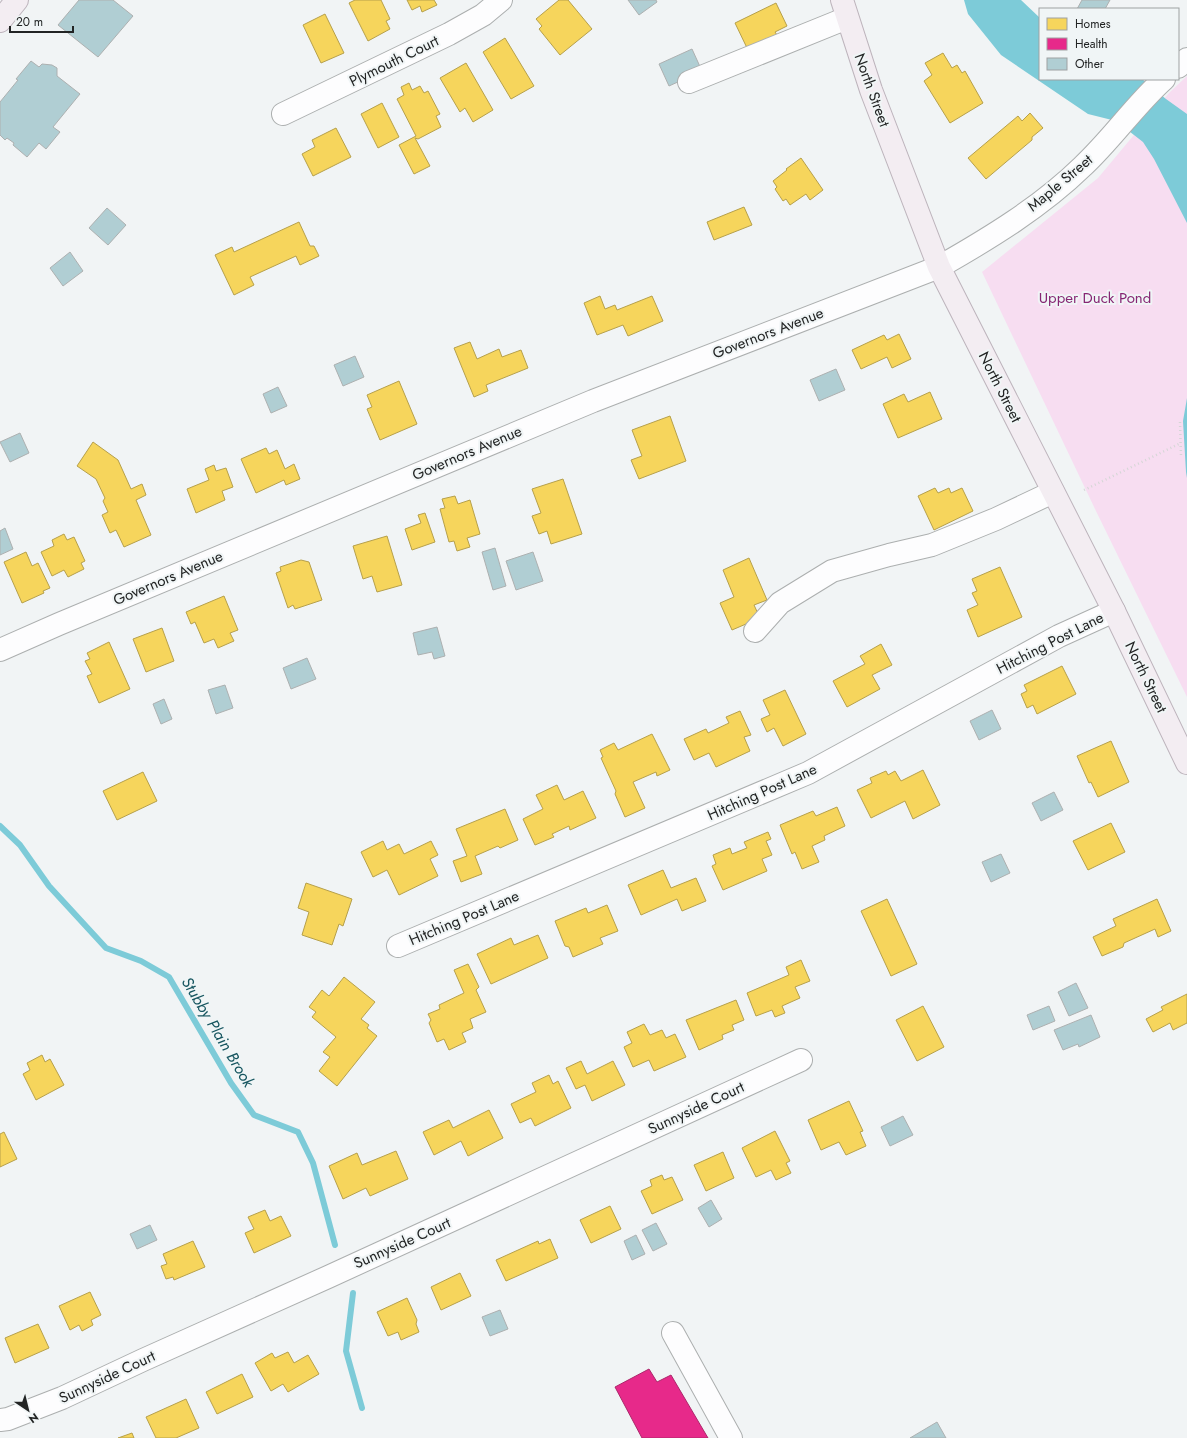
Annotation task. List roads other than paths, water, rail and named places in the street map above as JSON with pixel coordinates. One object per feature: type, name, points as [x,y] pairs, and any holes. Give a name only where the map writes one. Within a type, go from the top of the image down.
[{"type":"main road","points":[[0,21],[17,0]]},
{"type":"main road","name":"North Street","points":[[845,9],[870,90],[939,267],[1114,611],[1187,763]]},
{"type":"street","name":"Plymouth Court","points":[[283,114],[449,34],[482,15],[501,0]]},
{"type":"street","points":[[689,82],[845,9]]},
{"type":"street","points":[[1179,66],[1187,59]]},
{"type":"street","name":"Maple Street","points":[[939,267],[973,248],[1016,220],[1050,195],[1083,166],[1161,82]]},
{"type":"street","name":"Governors Avenue","points":[[0,650],[593,401],[939,267]]},
{"type":"street","points":[[755,631],[780,603],[832,571],[932,545],[996,519],[1053,492]]},
{"type":"street","name":"Hitching Post Lane","points":[[398,946],[808,773],[1060,636],[1114,611]]},
{"type":"street","name":"Sunnyside Court","points":[[0,1420],[15,1416],[62,1398],[801,1060]]},
{"type":"street","points":[[673,1333],[732,1438]]},
{"type":"water","points":[[964,0],[1021,0],[1039,17],[1039,80],[1143,80],[1187,114],[1187,223],[1154,159],[1143,142],[1116,121],[1088,114],[1001,55],[968,14]]},
{"type":"water","points":[[1187,398],[1187,478],[1183,421]]},
{"type":"waterway","name":"Stubby Plain Brook","points":[[0,826],[20,845],[49,886],[106,948],[141,961],[169,977],[231,1083],[254,1115],[298,1132],[313,1163],[335,1245]]},
{"type":"waterway","name":"Stubby Plain Brook","points":[[353,1293],[346,1351],[362,1408]]},
{"type":"park label","name":"Upper Duck Pond","points":[[1095,298]]}]
